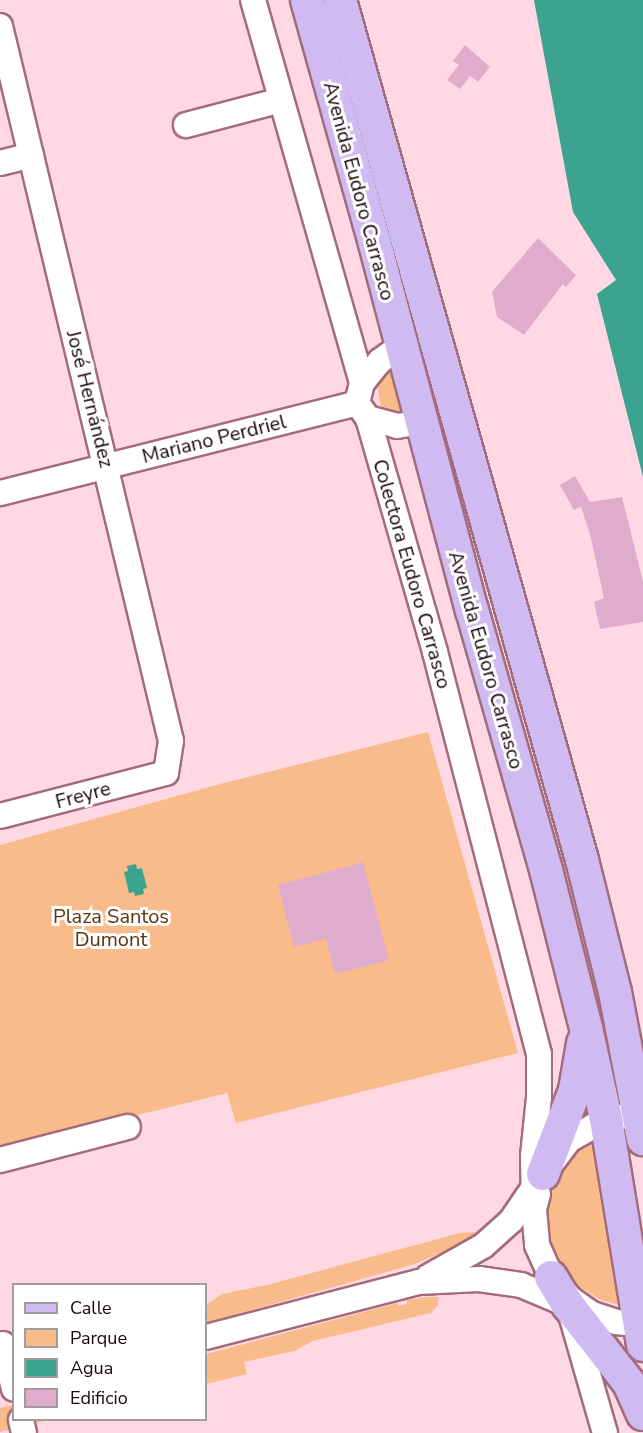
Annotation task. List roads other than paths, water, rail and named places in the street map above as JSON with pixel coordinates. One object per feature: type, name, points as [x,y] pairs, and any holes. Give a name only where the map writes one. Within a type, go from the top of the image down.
[{"type":"main road","name":"Avenida Eudoro Carrasco","points":[[307,0],[421,422],[546,870],[586,1028],[606,1119],[642,1332]]},
{"type":"main road","name":"Avenida Eudoro Carrasco","points":[[340,0],[582,860],[615,992],[641,1122]]},
{"type":"main road","points":[[615,992],[643,1039]]},
{"type":"main road","points":[[537,1181],[575,1090],[586,1028]]},
{"type":"main road","points":[[551,1277],[580,1309],[628,1383],[643,1414]]},
{"type":"street","name":"Colectora Eudoro Carrasco","points":[[253,0],[362,401],[435,651],[539,1054],[537,1245],[551,1277]]},
{"type":"street","name":"José Hernández","points":[[0,26],[171,741],[166,773]]},
{"type":"street","points":[[186,125],[281,100]]},
{"type":"street","points":[[0,163],[31,155]]},
{"type":"street","points":[[401,346],[380,361],[362,401],[397,426],[421,422]]},
{"type":"street","name":"Mariano Perdriel","points":[[0,493],[362,401]]},
{"type":"street","name":"Freyre","points":[[0,816],[166,773]]},
{"type":"street","points":[[419,1282],[483,1246],[511,1221],[537,1181],[569,1140],[606,1119],[641,1122]]},
{"type":"street","points":[[0,1160],[128,1127]]},
{"type":"street","points":[[207,1337],[419,1282],[479,1279],[510,1284],[642,1332]]},
{"type":"street","points":[[580,1309],[605,1433]]},
{"type":"street","points":[[1,1339],[12,1380]]},
{"type":"water","points":[[534,0],[643,0],[643,477],[597,294],[616,280],[573,212]]},
{"type":"water","points":[[136,864],[137,869],[142,868],[147,888],[143,889],[144,894],[135,896],[134,892],[129,893],[124,872],[128,871],[127,866]]},
{"type":"park label","name":"Plaza Santos Dumont","points":[[111,928]]}]
